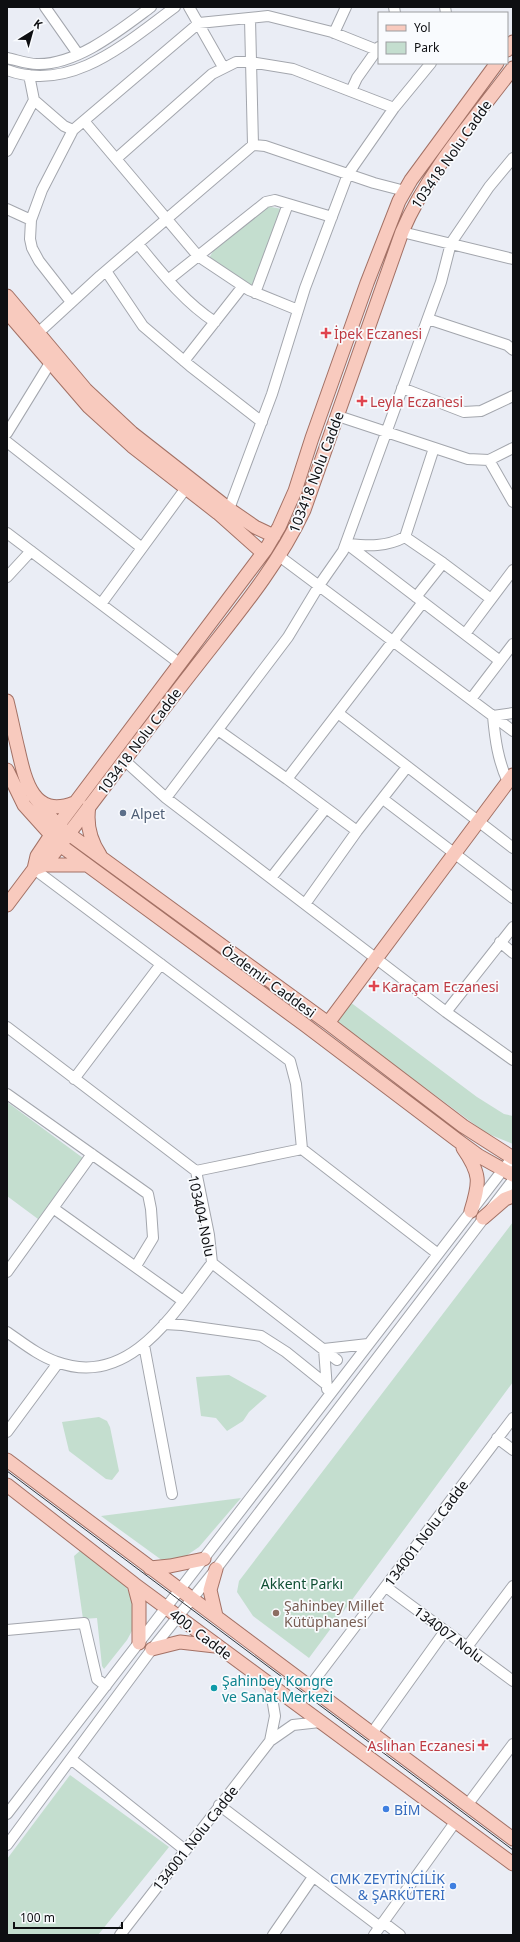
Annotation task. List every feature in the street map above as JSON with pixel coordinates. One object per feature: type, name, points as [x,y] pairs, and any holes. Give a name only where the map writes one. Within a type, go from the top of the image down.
[{"type":"main road","points":[[86,865],[39,867],[37,856],[59,832],[74,803],[263,553],[274,536],[295,491],[312,438],[372,270],[388,228],[405,191],[440,139],[496,64]]},
{"type":"main road","name":"103418 Nolu Cadde","points":[[9,900],[60,845],[59,832],[89,806],[256,589],[293,535],[304,510],[338,416],[410,211],[424,188],[513,68]]},
{"type":"main road","points":[[7,296],[86,390],[132,433],[229,509],[254,527],[274,536]]},
{"type":"main road","points":[[7,312],[50,364],[89,407],[263,553]]},
{"type":"main road","name":"Özdemir Caddesi","points":[[7,700],[24,775],[33,795],[59,832],[111,866],[328,1023],[463,1126],[513,1158]]},
{"type":"main road","points":[[7,770],[24,805],[37,822],[59,832]]},
{"type":"main road","points":[[328,1023],[478,821],[511,780]]},
{"type":"main road","points":[[33,795],[41,802],[51,805],[62,806],[74,803]]},
{"type":"main road","points":[[89,806],[88,820],[92,841],[100,855],[111,866]]},
{"type":"main road","points":[[37,822],[41,850]]},
{"type":"main road","name":"Özdemir Caddesi","points":[[60,845],[305,1025],[457,1140],[479,1156],[508,1172]]},
{"type":"main road","points":[[457,1140],[472,1161],[478,1177],[477,1189],[471,1211]]},
{"type":"main road","points":[[483,1218],[505,1199],[513,1196]]},
{"type":"main road","name":"400. Cadde","points":[[7,1460],[513,1839]]},
{"type":"main road","name":"400. Cadde","points":[[7,1485],[218,1647],[513,1864]]},
{"type":"main road","points":[[150,1568],[204,1560]]},
{"type":"main road","points":[[216,1569],[210,1590],[216,1616]]},
{"type":"main road","points":[[134,1584],[139,1603],[139,1644]]},
{"type":"main road","points":[[152,1649],[180,1642],[218,1647]]},
{"type":"street","points":[[45,7],[78,54]]},
{"type":"street","points":[[7,58],[36,64],[51,63],[78,54],[117,32],[151,7]]},
{"type":"street","points":[[7,70],[18,74],[52,76],[86,67],[131,40],[175,7]]},
{"type":"street","points":[[189,7],[223,67]]},
{"type":"street","points":[[334,33],[346,7]]},
{"type":"street","points":[[71,302],[39,261],[32,248],[30,239],[31,220],[42,190],[73,130],[199,23],[268,16],[334,33],[378,49],[356,78],[351,91]]},
{"type":"street","points":[[250,19],[253,145]]},
{"type":"street","points":[[116,158],[212,74],[223,67],[236,62],[250,62],[293,69],[394,108]]},
{"type":"street","points":[[229,509],[262,422],[298,310],[348,174],[394,108],[430,64]]},
{"type":"street","points":[[28,75],[34,100],[64,126],[73,130]]},
{"type":"street","points":[[8,145],[34,100]]},
{"type":"street","points":[[84,121],[198,256],[255,293],[298,310]]},
{"type":"street","points":[[38,332],[106,271],[253,145],[265,146],[348,174],[405,191]]},
{"type":"street","points":[[166,798],[288,637],[347,544],[402,388],[442,282],[451,243],[489,187],[512,159]]},
{"type":"street","points":[[168,280],[266,202],[275,200],[332,217]]},
{"type":"street","points":[[255,293],[288,204]]},
{"type":"street","points":[[7,209],[31,220]]},
{"type":"street","points":[[402,232],[513,259]]},
{"type":"street","points":[[138,244],[168,280],[200,312],[215,322]]},
{"type":"street","points":[[106,271],[143,326],[184,361],[262,422]]},
{"type":"street","points":[[184,361],[243,286]]},
{"type":"street","points":[[428,319],[507,345],[513,350]]},
{"type":"street","points":[[7,433],[50,364]]},
{"type":"street","points":[[402,388],[464,412],[481,410],[513,396]]},
{"type":"street","points":[[338,416],[468,459],[489,460],[513,448]]},
{"type":"street","points":[[7,442],[142,548]]},
{"type":"street","points":[[347,544],[379,546],[394,543],[405,537],[434,448]]},
{"type":"street","points":[[489,460],[513,502]]},
{"type":"street","points":[[101,604],[186,488]]},
{"type":"street","points":[[7,533],[179,663]]},
{"type":"street","points":[[405,537],[491,599]]},
{"type":"street","points":[[347,544],[500,661]]},
{"type":"street","points":[[7,577],[31,551]]},
{"type":"street","points":[[279,556],[513,731]]},
{"type":"street","points":[[287,779],[393,642],[443,563]]},
{"type":"street","points":[[465,634],[513,570]]},
{"type":"street","points":[[470,699],[513,644]]},
{"type":"street","points":[[338,713],[513,848]]},
{"type":"street","points":[[493,716],[513,713]]},
{"type":"street","points":[[493,716],[497,752],[502,769],[511,780]]},
{"type":"street","points":[[218,730],[357,831]]},
{"type":"street","points":[[124,760],[166,798],[446,1012],[513,1060]]},
{"type":"street","points":[[305,904],[357,831],[407,767]]},
{"type":"street","points":[[383,799],[513,898]]},
{"type":"street","points":[[271,878],[326,808]]},
{"type":"street","points":[[39,867],[161,964],[290,1061],[296,1084],[302,1150],[438,1254]]},
{"type":"street","points":[[446,1012],[513,927]]},
{"type":"street","points":[[500,942],[513,952]]},
{"type":"street","points":[[74,1079],[161,964]]},
{"type":"street","name":"103404 Nolu","points":[[7,1027],[196,1171],[209,1235],[212,1263],[164,1324],[144,1345],[125,1358],[103,1365],[80,1366],[58,1362],[44,1357],[7,1332]]},
{"type":"street","points":[[7,1094],[148,1194],[151,1209],[153,1238],[136,1266]]},
{"type":"street","points":[[196,1171],[302,1150]]},
{"type":"street","points":[[7,1272],[92,1154]]},
{"type":"street","points":[[7,1814],[204,1560],[471,1211],[508,1172],[513,1158]]},
{"type":"street","points":[[7,1845],[152,1649],[216,1569],[513,1180]]},
{"type":"street","points":[[53,1208],[136,1266],[182,1301]]},
{"type":"street","points":[[212,1263],[337,1360]]},
{"type":"street","points":[[164,1324],[261,1336],[286,1352],[327,1385]]},
{"type":"street","points":[[324,1349],[368,1344]]},
{"type":"street","points":[[144,1345],[172,1494]]},
{"type":"street","points":[[324,1349],[328,1397]]},
{"type":"street","points":[[7,1432],[58,1362]]},
{"type":"street","name":"134001 Nolu Cadde","points":[[310,1686],[513,1418]]},
{"type":"street","points":[[497,1438],[513,1450]]},
{"type":"street","points":[[466,1647],[513,1586]]},
{"type":"street","name":"134007 Nolu","points":[[386,1587],[513,1681]]},
{"type":"street","points":[[7,1630],[84,1623],[97,1679],[106,1686]]},
{"type":"street","points":[[372,1733],[445,1631]]},
{"type":"street","name":"134001 Nolu Cadde","points":[[270,1685],[275,1716],[270,1741]]},
{"type":"street","name":"134001 Nolu Cadde","points":[[120,1935],[270,1741],[293,1725],[320,1722]]},
{"type":"street","points":[[468,1804],[513,1744]]},
{"type":"street","points":[[71,1759],[185,1850]]},
{"type":"street","points":[[219,1805],[379,1930],[400,1935]]},
{"type":"street","points":[[379,1930],[456,1822]]},
{"type":"street","points":[[273,1935],[313,1878]]},
{"type":"green space","points":[[266,206],[282,209],[252,287],[208,260],[216,246]]},
{"type":"green space","points":[[346,999],[477,1097],[504,1114],[513,1116],[513,1144],[486,1133],[331,1018]]},
{"type":"green space","points":[[7,1102],[83,1158],[38,1219],[7,1196]]},
{"type":"green space","name":"Akkent Parkı","points":[[513,1222],[513,1382],[309,1658],[253,1616],[237,1592],[239,1581]]},
{"type":"green space","points":[[229,1375],[267,1396],[249,1412],[243,1421],[227,1431],[216,1418],[201,1416],[196,1377]]},
{"type":"green space","points":[[99,1417],[107,1421],[110,1427],[119,1471],[112,1480],[106,1479],[69,1451],[62,1422]]},
{"type":"green space","points":[[241,1498],[199,1547],[183,1558],[163,1561],[101,1516]]},
{"type":"green space","points":[[81,1550],[125,1585],[134,1601],[133,1629],[127,1640],[104,1669],[102,1666],[97,1618],[83,1619],[74,1556]]},
{"type":"green space","points":[[70,1775],[169,1847],[98,1935],[7,1935],[7,1859]]},
{"type":"tram line","points":[[7,1471],[513,1850]]},
{"type":"place","name":"İpek Eczanesi","points":[[326,333]]},
{"type":"place","name":"Leyla Eczanesi","points":[[362,401]]},
{"type":"place","name":"Alpet","points":[[123,813]]},
{"type":"place","name":"Karaçam Eczanesi","points":[[374,986]]},
{"type":"place","name":"Şahinbey Millet Kütüphanesi","points":[[276,1613]]},
{"type":"place","name":"Şahinbey Kongre ve Sanat Merkezi","points":[[214,1688]]},
{"type":"place","name":"Aslıhan Eczanesi","points":[[483,1745]]},
{"type":"place","name":"BİM","points":[[386,1809]]},
{"type":"place","name":"CMK ZEYTİNCİLİK & ŞARKÜTERİ","points":[[453,1886]]}]
